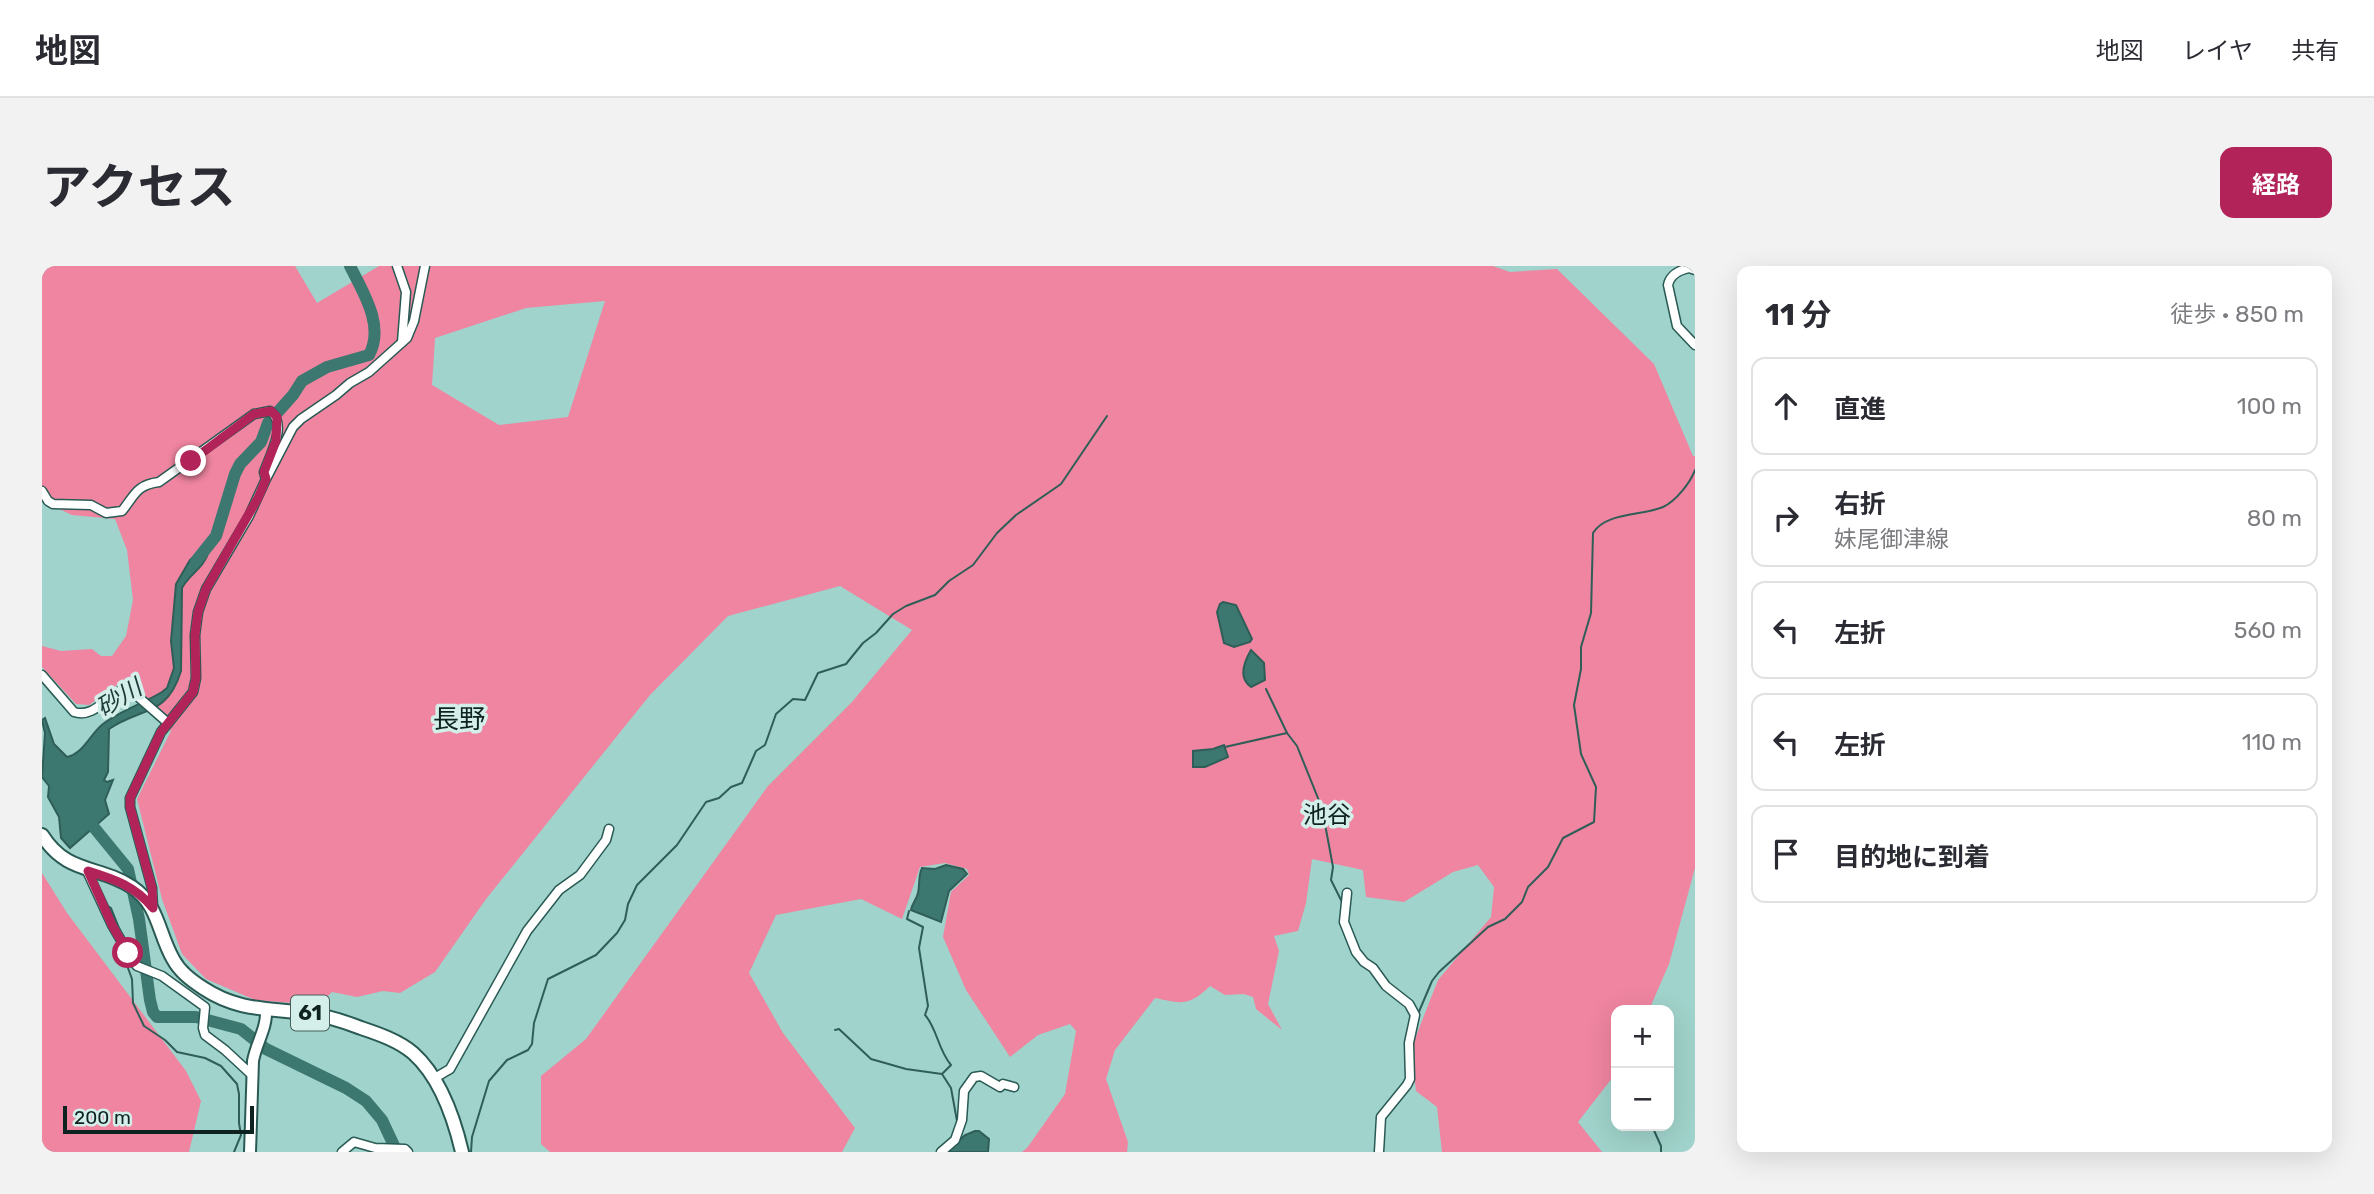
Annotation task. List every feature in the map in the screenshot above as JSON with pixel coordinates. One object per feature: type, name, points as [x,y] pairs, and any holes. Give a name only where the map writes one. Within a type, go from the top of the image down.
[{"type":"main road","name":"61","points":[[42,835],[56,853],[68,862],[124,883],[144,896],[153,908],[173,961],[205,989],[227,1001],[266,1010],[321,1016],[387,1038],[413,1053],[433,1079],[452,1116],[462,1152]]},
{"type":"main road","points":[[250,1152],[255,1050],[267,1023],[266,1010]]},
{"type":"street","points":[[397,266],[406,292],[402,342]]},
{"type":"street","points":[[153,908],[152,888],[130,807],[130,798],[157,740],[196,685],[195,635],[198,612],[206,589],[249,516],[293,427],[350,383],[369,372],[407,338],[414,321],[425,266]]},
{"type":"street","points":[[1695,270],[1689,268],[1674,275],[1668,285],[1677,326],[1695,345]]},
{"type":"street","points":[[42,491],[53,504],[91,505],[106,513],[122,512],[138,489],[149,483],[159,482],[254,414],[271,411],[278,422],[276,441],[264,472],[266,479]]},
{"type":"street","points":[[42,675],[74,712],[79,714],[93,711],[121,689],[128,688],[168,723]]},
{"type":"street","points":[[433,1079],[450,1069],[527,931],[559,890],[580,875],[606,840],[609,829]]},
{"type":"street","points":[[88,871],[135,963],[162,976],[205,1007],[204,1031],[208,1039],[225,1049],[253,1076]]},
{"type":"street","points":[[1347,892],[1345,929],[1356,951],[1384,983],[1409,1004],[1415,1015],[1409,1043],[1410,1079],[1381,1117],[1379,1152]]},
{"type":"street","points":[[943,1151],[955,1140],[962,1120],[964,1091],[974,1077],[981,1076],[1000,1087],[1003,1084],[1014,1087]]},
{"type":"street","points":[[342,1152],[354,1142],[406,1151]]},
{"type":"shaded area","points":[[42,266],[295,266],[317,303],[379,266],[1493,266],[1510,272],[1557,269],[1654,364],[1695,456],[1695,868],[1669,964],[1651,1005],[1611,1005],[1611,1079],[1578,1122],[1602,1152],[1442,1152],[1437,1107],[1416,1091],[1411,1049],[1438,980],[1491,917],[1494,887],[1478,865],[1453,872],[1404,902],[1366,897],[1363,870],[1312,859],[1306,903],[1298,931],[1274,936],[1279,951],[1268,1004],[1282,1030],[1256,1009],[1253,997],[1244,994],[1225,995],[1210,986],[1185,1002],[1155,998],[1115,1050],[1106,1079],[1128,1142],[1127,1152],[1022,1152],[1065,1094],[1076,1031],[1070,1024],[1038,1035],[1010,1057],[966,990],[943,937],[951,892],[969,875],[967,869],[945,863],[920,867],[902,919],[861,899],[776,915],[749,973],[783,1033],[855,1128],[842,1152],[550,1152],[541,1144],[541,1076],[586,1039],[768,786],[852,702],[912,630],[840,586],[728,616],[650,695],[486,899],[435,972],[400,993],[383,991],[357,997],[332,992],[318,1005],[255,1000],[206,979],[182,954],[162,899],[137,799],[171,731],[127,678],[89,705],[76,704],[42,667],[42,646],[61,651],[92,649],[101,656],[112,656],[126,636],[133,600],[127,550],[115,519],[72,515],[42,501]],"holes":[[[605,301],[568,417],[499,425],[432,385],[435,338],[526,308]]]},
{"type":"shaded area","points":[[206,548],[209,550],[204,561],[182,588],[181,671],[175,686],[161,704],[109,729],[108,772],[104,780],[113,780],[105,800],[109,814],[70,848],[61,838],[59,817],[48,797],[49,786],[42,777],[45,733],[42,720],[45,718],[54,744],[67,757],[78,752],[98,728],[110,719],[167,688],[174,668],[171,641],[176,584],[190,560]]},
{"type":"shaded area","points":[[1223,602],[1236,605],[1252,639],[1250,642],[1234,647],[1224,643],[1217,612]]},
{"type":"shaded area","points":[[1251,650],[1264,663],[1265,680],[1251,687],[1243,675]]},
{"type":"shaded area","points":[[1224,745],[1228,757],[1205,767],[1193,767],[1193,751]]},
{"type":"shaded area","points":[[946,865],[963,869],[967,874],[949,891],[941,922],[911,910],[922,868],[935,869]]},
{"type":"shaded area","points":[[42,873],[67,913],[186,1071],[201,1101],[189,1152],[42,1152]]},
{"type":"shaded area","points":[[975,1131],[989,1139],[988,1152],[947,1152],[965,1135]]},
{"type":"waterway","name":"砂川","points":[[196,561],[216,536],[240,464],[261,442],[268,423],[302,381],[327,367],[369,355],[375,333],[373,321],[366,298],[350,266]]},
{"type":"waterway","points":[[471,1152],[472,1137],[489,1081],[507,1060],[528,1050],[532,1044],[534,1023],[548,979],[596,955],[617,933],[625,920],[628,904],[637,885],[677,845],[706,802],[719,798],[731,787],[742,783],[756,751],[765,745],[776,714],[793,699],[805,700],[818,673],[846,664],[893,614],[935,595],[949,581],[973,565],[997,533],[1016,515],[1061,484],[1107,416]]},
{"type":"waterway","points":[[1418,1014],[1432,981],[1439,972],[1488,927],[1505,919],[1522,902],[1528,887],[1548,867],[1563,838],[1594,822],[1596,787],[1581,754],[1574,705],[1581,669],[1581,647],[1591,613],[1593,533],[1606,521],[1654,510],[1673,501],[1695,470]]},
{"type":"waterway","points":[[1266,689],[1287,733],[1297,746],[1322,808],[1333,867],[1331,880],[1342,902],[1341,915]]},
{"type":"waterway","points":[[1225,747],[1287,733]]},
{"type":"waterway","name":"砂川","points":[[83,814],[128,869],[139,919],[150,1000],[157,1017],[196,1017],[241,1029],[266,1049],[346,1088],[366,1101],[382,1120],[397,1152]]},
{"type":"waterway","points":[[106,905],[111,908],[121,933]]},
{"type":"waterway","points":[[909,911],[907,919],[923,927],[919,948],[928,1006],[925,1015],[951,1065],[942,1074],[951,1088],[957,1121]]},
{"type":"waterway","points":[[1341,924],[1346,938]]},
{"type":"waterway","points":[[121,949],[132,979],[133,1003],[144,1026],[177,1052],[205,1058],[221,1066],[237,1084],[241,1135],[234,1152]]},
{"type":"waterway","points":[[835,1030],[839,1029],[871,1059],[906,1069],[942,1074]]},
{"type":"waterway","points":[[1400,1100],[1411,1085]]},
{"type":"waterway","points":[[1654,1131],[1661,1152]]},
{"type":"district","name":"長野","points":[[459,719]]},
{"type":"district","name":"池谷","points":[[1327,815]]},
{"type":"route","points":[[128,953],[102,905],[88,871],[130,886],[144,896],[153,908],[152,888],[130,807],[130,798],[161,732],[196,685],[195,635],[198,612],[206,589],[249,516],[266,479],[264,472],[276,441],[276,415],[271,411],[254,414],[191,461]]}]
